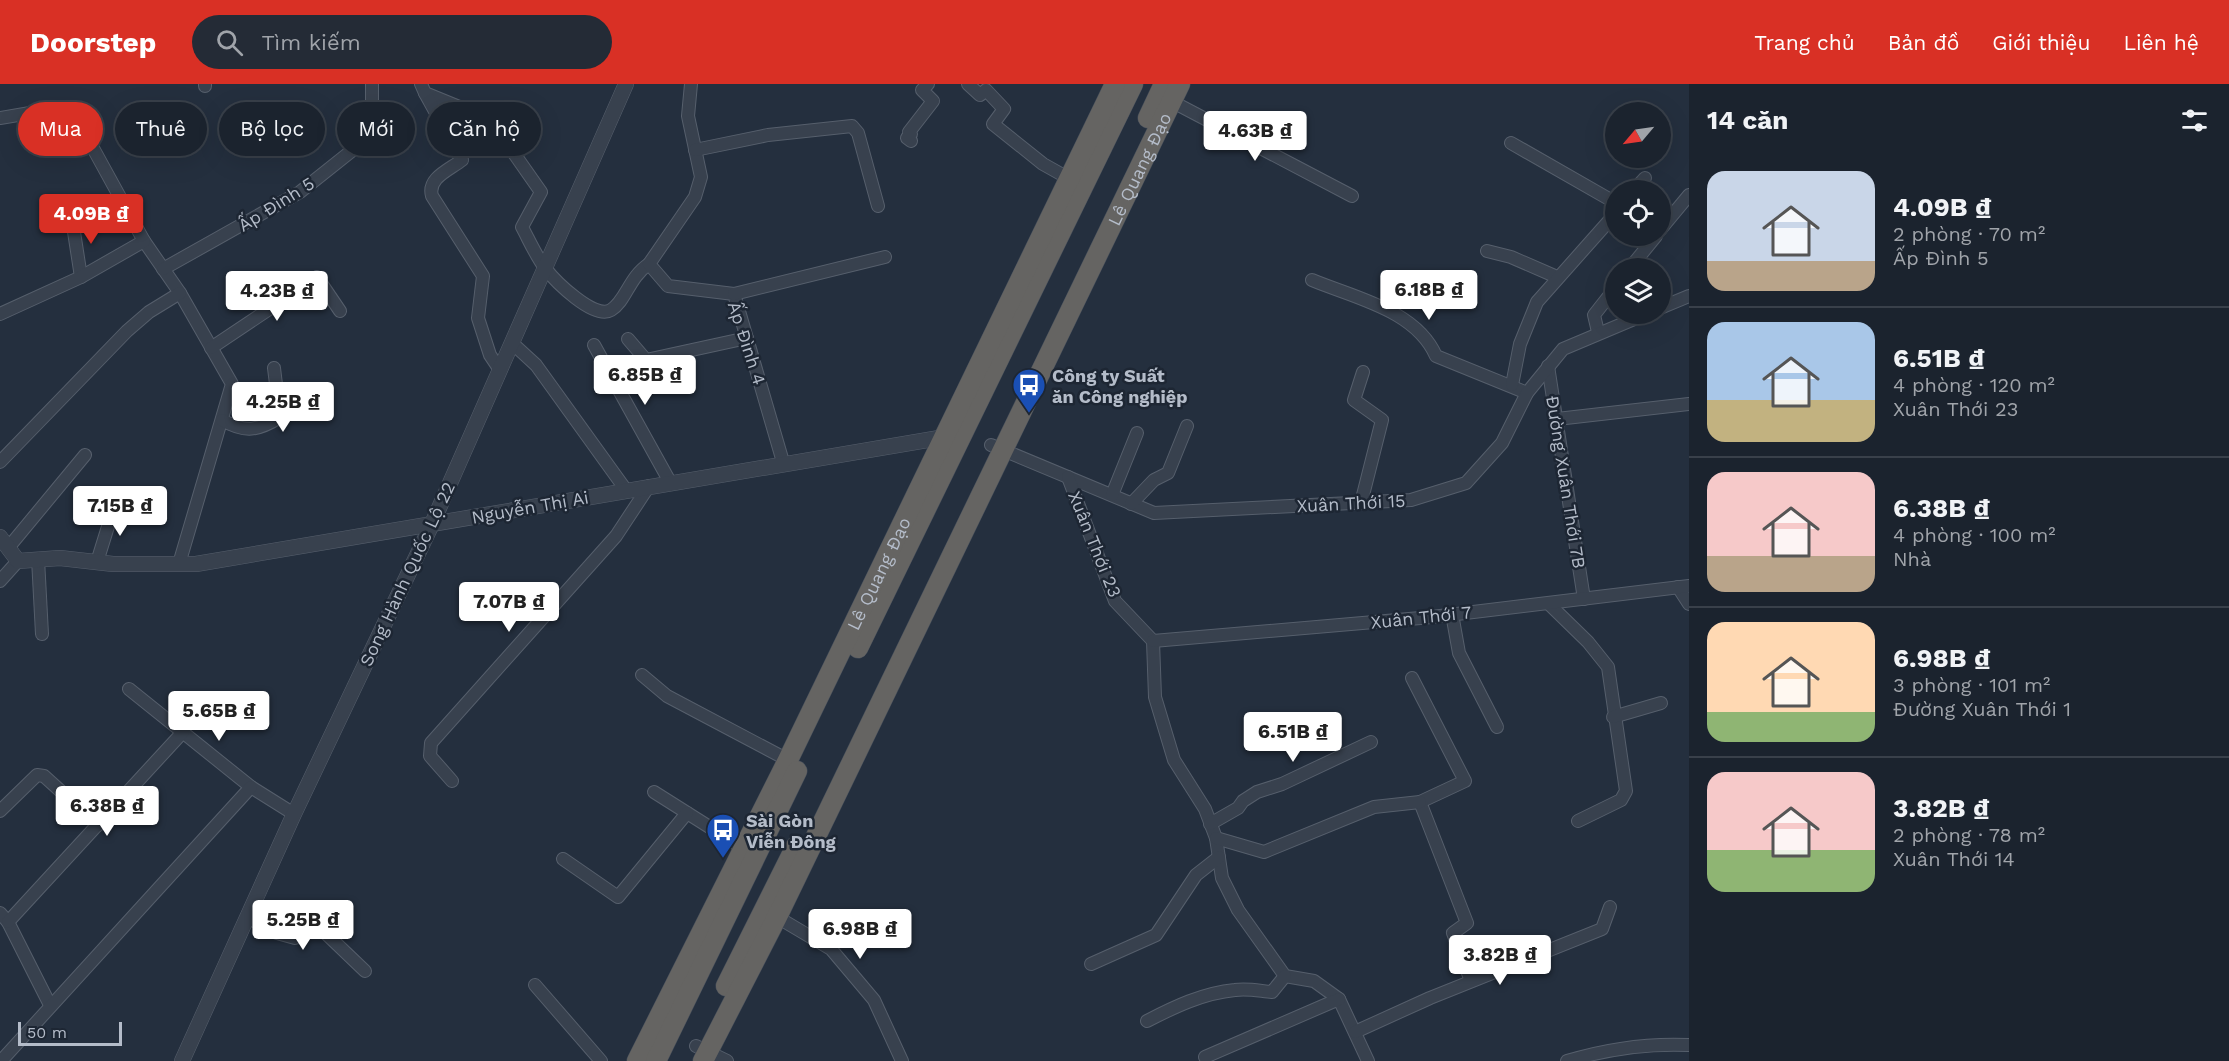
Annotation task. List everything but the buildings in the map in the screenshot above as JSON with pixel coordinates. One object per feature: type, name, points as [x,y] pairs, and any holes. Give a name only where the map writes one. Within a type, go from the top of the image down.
[{"type":"highway","name":"Lê Quang Đạo","points":[[637,1061],[749,851],[954,436],[1068,178],[1115,84]]},
{"type":"highway","name":"Lê Quang Đạo","points":[[656,1061],[788,760],[1134,84]]},
{"type":"highway","name":"Lê Quang Đạo","points":[[699,1055],[771,914],[996,447],[1172,90]]},
{"type":"street","name":"Ấp Đình 5","points":[[163,269],[300,192],[359,145],[372,119],[372,84]]},
{"type":"street","name":"Song Hành Quốc Lộ 22","points":[[182,1061],[294,814],[432,524],[626,84]]},
{"type":"street","points":[[423,88],[474,113],[499,132],[541,192],[522,227],[545,268],[581,303],[601,312],[610,311],[618,304],[629,283],[649,264],[695,197],[701,177],[688,116],[691,84]]},
{"type":"street","points":[[911,141],[907,138],[911,134],[909,132],[933,101],[922,90],[928,84]]},
{"type":"street","points":[[968,84],[980,95],[986,90],[1005,109],[993,124],[1043,164],[1068,178]]},
{"type":"street","points":[[423,88],[462,160],[433,182],[430,189],[483,276],[478,318],[490,355],[500,370]]},
{"type":"street","points":[[1172,90],[1352,196]]},
{"type":"street","points":[[0,118],[18,115]]},
{"type":"street","points":[[695,150],[768,135],[852,126],[858,133],[878,206]]},
{"type":"street","points":[[1511,143],[1605,198]]},
{"type":"street","points":[[97,156],[144,241],[180,293],[232,384],[179,564]]},
{"type":"street","points":[[1671,217],[1689,195]]},
{"type":"street","points":[[72,219],[81,277]]},
{"type":"street","points":[[1512,385],[1520,344],[1538,302],[1557,277],[1605,225]]},
{"type":"street","points":[[0,314],[81,277],[144,241]]},
{"type":"street","points":[[1638,258],[1648,246]]},
{"type":"street","points":[[1487,251],[1511,257],[1557,277]]},
{"type":"street","points":[[734,294],[885,257]]},
{"type":"street","name":"Ấp Đình 4","points":[[649,264],[668,286],[734,294],[783,462]]},
{"type":"street","points":[[212,348],[317,277],[340,310]]},
{"type":"street","points":[[1312,280],[1405,319],[1429,341],[1436,356],[1473,374],[1512,385],[1527,393]]},
{"type":"street","points":[[0,462],[127,331],[149,312],[180,293]]},
{"type":"street","points":[[1671,303],[1689,296]]},
{"type":"street","points":[[1598,332],[1594,315],[1605,301]]},
{"type":"street","name":"Xuân Thới 15","points":[[996,447],[1154,513],[1411,500],[1466,483],[1502,443],[1527,393],[1563,349],[1619,324]]},
{"type":"street","points":[[628,339],[646,360],[747,338]]},
{"type":"street","points":[[512,342],[536,365],[626,490]]},
{"type":"street","points":[[594,345],[670,482]]},
{"type":"street","name":"Đường Xuân Thới 7B","points":[[1548,366],[1584,599]]},
{"type":"street","points":[[222,420],[238,429],[264,428],[280,417],[274,368]]},
{"type":"street","points":[[1361,503],[1382,420],[1354,400],[1363,372]]},
{"type":"street","points":[[1557,419],[1689,404]]},
{"type":"street","points":[[1131,504],[1154,480],[1168,473],[1187,426]]},
{"type":"street","points":[[1112,495],[1137,433]]},
{"type":"street","name":"Nguyễn Thị Ai","points":[[18,561],[38,559],[196,564],[783,462],[954,436]]},
{"type":"street","points":[[0,581],[18,561],[4,542],[85,455]]},
{"type":"street","name":"Xuân Thới 23","points":[[1068,477],[1115,601],[1153,641]]},
{"type":"street","points":[[452,781],[430,756],[431,743],[616,536],[649,486]]},
{"type":"street","points":[[96,562],[115,504]]},
{"type":"street","points":[[38,559],[42,634]]},
{"type":"street","points":[[1684,587],[1689,604]]},
{"type":"street","name":"Xuân Thới 7","points":[[1153,641],[1452,614],[1684,587]]},
{"type":"street","points":[[1549,604],[1588,642],[1608,668],[1612,685],[1613,717],[1624,797],[1578,821]]},
{"type":"street","points":[[1452,614],[1458,653],[1497,727]]},
{"type":"street","points":[[1153,641],[1155,697],[1174,760],[1205,809],[1216,838],[1222,878],[1238,910],[1285,976],[1314,981],[1339,999],[1367,1061]]},
{"type":"street","points":[[642,675],[667,696],[788,760]]},
{"type":"street","points":[[1216,838],[1264,852],[1374,807],[1420,802],[1465,781],[1412,678]]},
{"type":"street","points":[[129,689],[251,787],[294,814]]},
{"type":"street","points":[[1613,717],[1661,703]]},
{"type":"street","points":[[50,1005],[4,917],[98,825],[183,732]]},
{"type":"street","points":[[1210,824],[1238,808],[1243,801],[1257,792],[1282,784],[1371,742]]},
{"type":"street","points":[[0,811],[37,775],[44,776],[98,825]]},
{"type":"street","points":[[2,1059],[251,787]]},
{"type":"street","points":[[654,792],[749,851]]},
{"type":"street","points":[[1420,802],[1467,923],[1453,933],[1471,981]]},
{"type":"street","points":[[563,860],[618,897],[687,813]]},
{"type":"street","points":[[1091,964],[1156,935],[1196,875],[1219,857]]},
{"type":"street","points":[[1354,1032],[1471,981],[1602,929],[1610,907]]},
{"type":"street","points":[[771,914],[831,949],[874,1000],[902,1061]]},
{"type":"street","points":[[247,917],[295,939],[318,926],[366,971]]},
{"type":"street","points":[[1147,1021],[1175,1006],[1212,993],[1237,989],[1272,992],[1285,976]]},
{"type":"street","points":[[535,985],[601,1061]]},
{"type":"street","points":[[1205,1057],[1339,999]]},
{"type":"street","points":[[1567,1061],[1592,1053],[1647,1045],[1689,1045]]},
{"type":"street","points":[[699,1055],[727,1061]]},
{"type":"place","name":"Công ty Suất ăn Công nghiệp","points":[[1029,414]]},
{"type":"place","name":"Sài Gòn Viễn Đông","points":[[723,859]]}]
